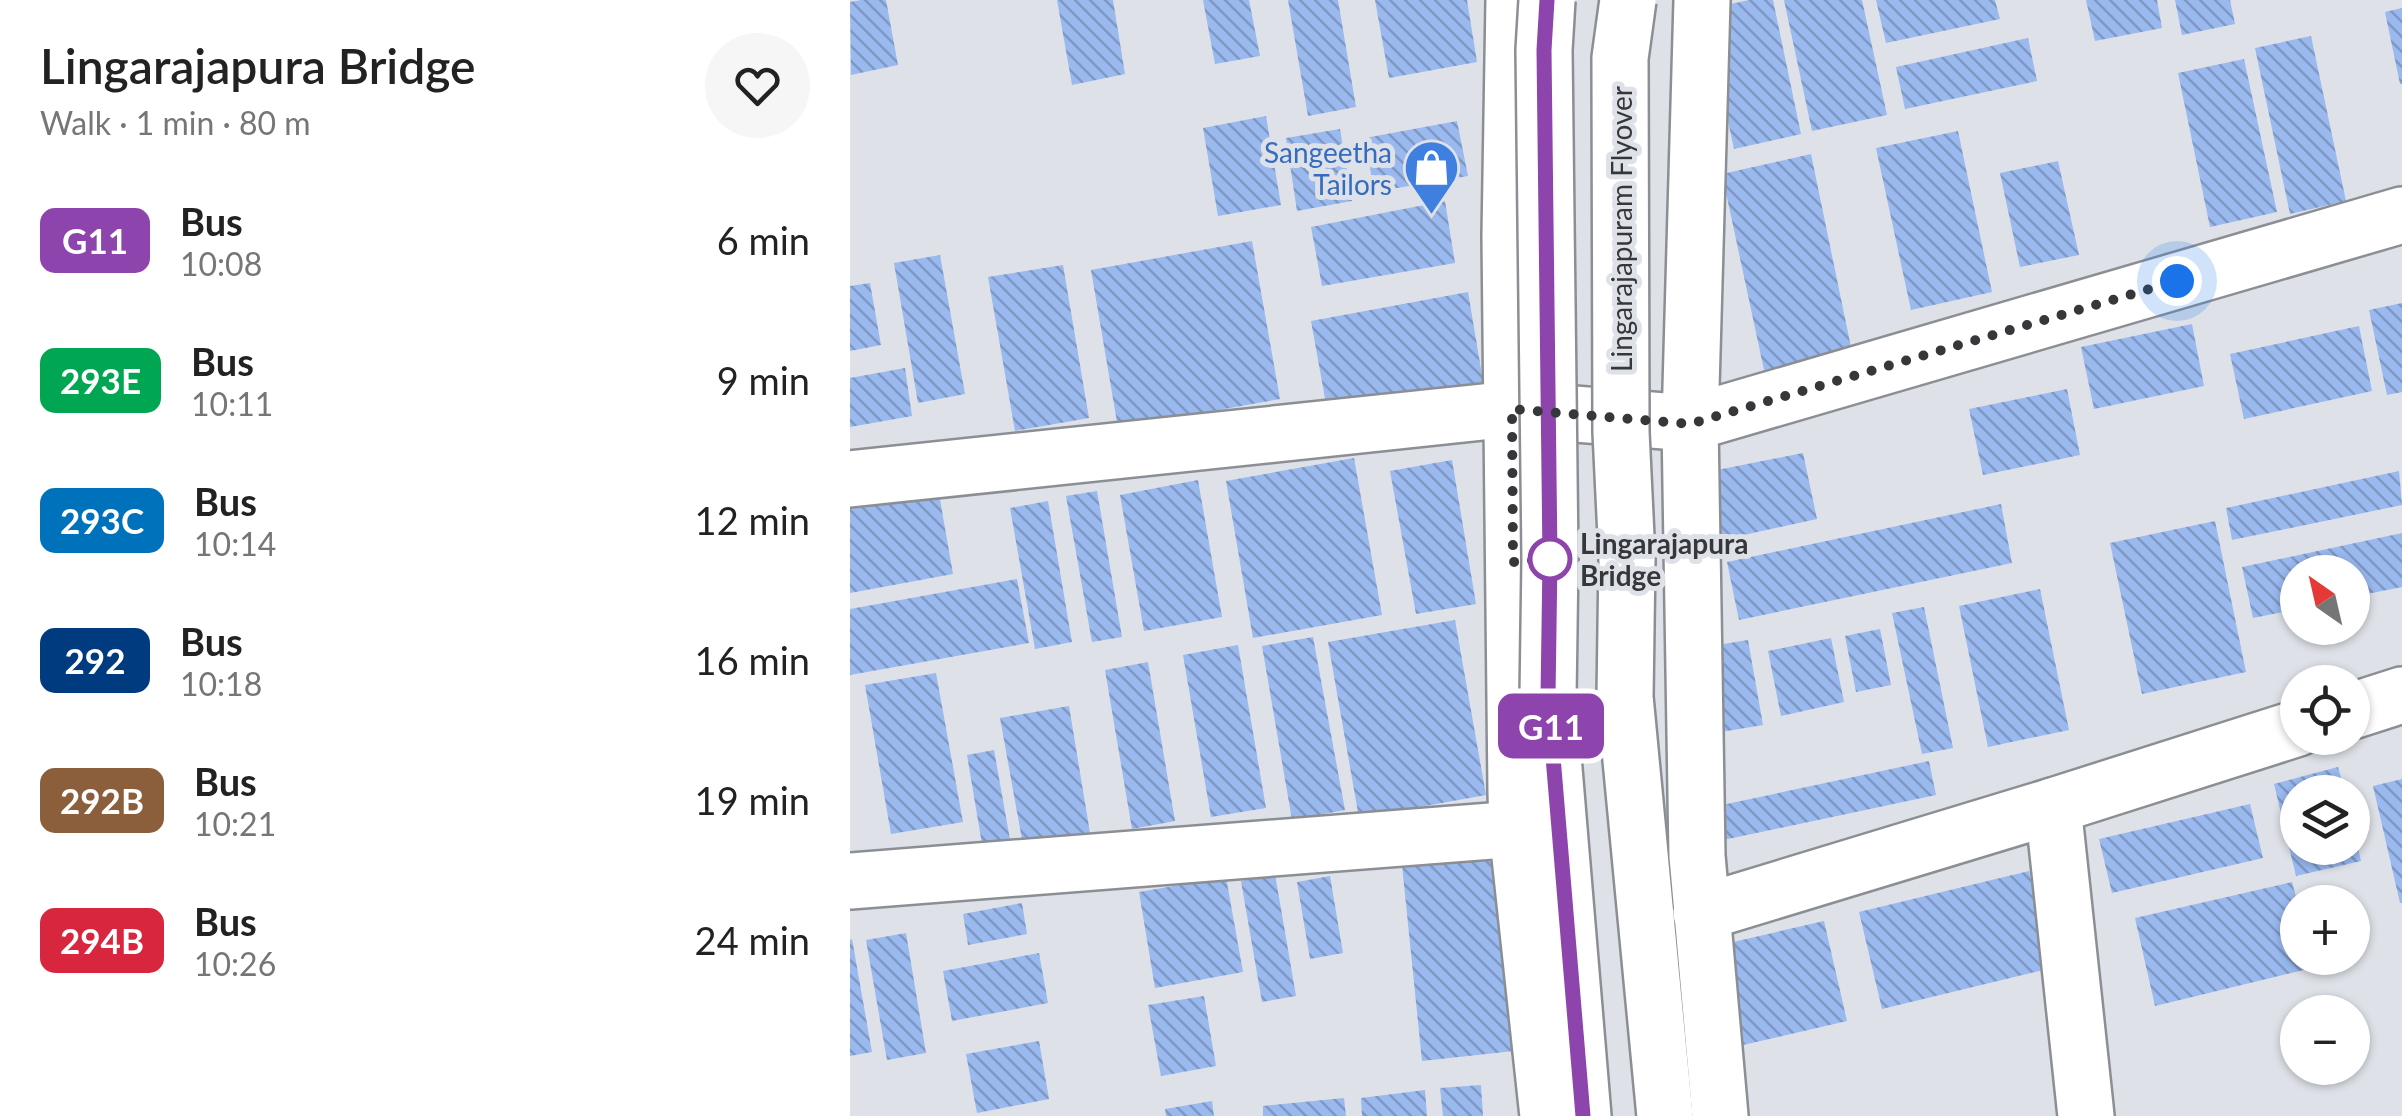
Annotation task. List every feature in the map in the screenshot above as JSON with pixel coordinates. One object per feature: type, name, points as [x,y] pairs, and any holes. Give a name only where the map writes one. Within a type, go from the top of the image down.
[{"type":"street","points":[[1514,0],[1510,236],[1517,829],[1548,1116]]},
{"type":"street","points":[[1547,0],[1544,50],[1548,697],[1583,1116]]},
{"type":"street","name":"Lingarajapuram Flyover","points":[[1628,0],[1620,58],[1622,432],[1627,558],[1625,697],[1664,1116]]},
{"type":"street","points":[[1702,0],[1690,424],[1697,856],[1720,1116]]},
{"type":"street","points":[[850,478],[1512,409],[1690,424],[2402,215]]},
{"type":"street","points":[[2370,706],[2402,696]]},
{"type":"street","points":[[1702,913],[2280,734]]},
{"type":"street","points":[[2053,806],[2086,1116]]},
{"type":"street","points":[[850,880],[1517,829]]},
{"type":"building","points":[[886,0],[898,65],[851,75],[850,2]]},
{"type":"building","points":[[1057,0],[1113,0],[1125,74],[1072,85]]},
{"type":"building","points":[[1203,0],[1249,0],[1260,56],[1215,64]]},
{"type":"building","points":[[1288,0],[1338,0],[1356,107],[1308,116]]},
{"type":"building","points":[[1375,0],[1467,0],[1477,62],[1389,78]]},
{"type":"building","points":[[1749,0],[1773,0],[1801,134],[1734,149],[1704,10]]},
{"type":"building","points":[[1784,0],[1862,0],[1887,115],[1812,131]]},
{"type":"building","points":[[1876,0],[1995,0],[2000,19],[1886,43]]},
{"type":"building","points":[[2086,0],[2157,0],[2162,28],[2095,41]]},
{"type":"building","points":[[2175,0],[2230,0],[2235,24],[2182,35]]},
{"type":"building","points":[[2402,8],[2402,84],[2400,84],[2385,12]]},
{"type":"building","points":[[2311,36],[2346,201],[2290,214],[2255,48]]},
{"type":"building","points":[[2028,38],[2037,81],[1905,109],[1896,67]]},
{"type":"building","points":[[2244,59],[2277,212],[2210,227],[2178,73]]},
{"type":"building","points":[[1266,116],[1281,205],[1218,216],[1203,128]]},
{"type":"building","points":[[1457,121],[1468,176],[1374,192],[1365,138]]},
{"type":"building","points":[[1340,129],[1352,201],[1297,211],[1286,138]]},
{"type":"building","points":[[1958,131],[1992,292],[1911,310],[1876,148]]},
{"type":"building","points":[[1811,154],[1852,352],[1764,370],[1722,174]]},
{"type":"building","points":[[2058,161],[2079,255],[2020,267],[2000,173]]},
{"type":"building","points":[[1445,201],[1455,263],[1322,286],[1311,227]]},
{"type":"building","points":[[1252,241],[1280,399],[1118,428],[1091,270]]},
{"type":"building","points":[[940,255],[965,394],[918,403],[894,263]]},
{"type":"building","points":[[1063,265],[1089,418],[1015,431],[988,277]]},
{"type":"building","points":[[870,283],[881,345],[850,351],[850,286]]},
{"type":"building","points":[[1468,292],[1484,387],[1328,415],[1311,321]]},
{"type":"building","points":[[2402,303],[2402,392],[2387,395],[2369,310]]},
{"type":"building","points":[[2192,324],[2204,386],[2094,409],[2081,347]]},
{"type":"building","points":[[2359,326],[2372,391],[2244,419],[2230,354]]},
{"type":"building","points":[[905,368],[912,416],[850,427],[850,378]]},
{"type":"building","points":[[2067,389],[2080,455],[1983,475],[1969,409]]},
{"type":"building","points":[[1803,453],[1817,519],[1712,542],[1697,474]]},
{"type":"building","points":[[1354,458],[1382,615],[1253,638],[1226,481]]},
{"type":"building","points":[[1452,460],[1476,604],[1416,614],[1390,471]]},
{"type":"building","points":[[2399,471],[2402,505],[2232,540],[2226,508]]},
{"type":"building","points":[[1198,480],[1222,617],[1144,631],[1120,495]]},
{"type":"building","points":[[938,488],[953,574],[850,593],[850,503]]},
{"type":"building","points":[[1097,491],[1122,637],[1092,642],[1066,496]]},
{"type":"building","points":[[1048,501],[1072,642],[1035,649],[1010,508]]},
{"type":"building","points":[[2001,504],[2012,563],[1739,620],[1727,562]]},
{"type":"building","points":[[2215,521],[2246,672],[2142,694],[2110,543]]},
{"type":"building","points":[[2402,533],[2402,587],[2370,593],[2370,555],[2298,555]]},
{"type":"building","points":[[2280,559],[2280,613],[2253,618],[2242,567]]},
{"type":"building","points":[[1017,579],[1029,643],[850,675],[850,609]]},
{"type":"building","points":[[2040,589],[2069,730],[1988,747],[1959,606]]},
{"type":"building","points":[[1924,607],[1953,748],[1922,754],[1892,613]]},
{"type":"building","points":[[1455,620],[1486,795],[1359,818],[1328,642]]},
{"type":"building","points":[[1880,629],[1891,685],[1856,692],[1845,636]]},
{"type":"building","points":[[1313,637],[1345,810],[1292,820],[1262,646]]},
{"type":"building","points":[[1831,638],[1844,702],[1781,716],[1768,651]]},
{"type":"building","points":[[1748,640],[1763,725],[1715,733],[1699,648]]},
{"type":"building","points":[[1238,645],[1266,808],[1211,817],[1183,655]]},
{"type":"building","points":[[1148,662],[1175,821],[1132,829],[1105,670]]},
{"type":"building","points":[[936,673],[963,822],[891,834],[865,685]]},
{"type":"building","points":[[1069,706],[1090,833],[1023,845],[1000,718]]},
{"type":"building","points":[[994,750],[1011,845],[983,850],[967,755]]},
{"type":"building","points":[[1929,761],[1936,795],[1709,843],[1703,809]]},
{"type":"building","points":[[2338,767],[2340,775],[2308,775]]},
{"type":"building","points":[[2402,779],[2402,903],[2400,903],[2373,786]]},
{"type":"building","points":[[2280,782],[2280,809],[2274,784]]},
{"type":"building","points":[[2250,804],[2263,858],[2112,893],[2099,839]]},
{"type":"building","points":[[1503,855],[1523,1050],[1422,1061],[1402,865]]},
{"type":"building","points":[[2293,865],[2344,865],[2296,876]]},
{"type":"building","points":[[2029,871],[2052,968],[1882,1009],[1859,912]]},
{"type":"building","points":[[1275,874],[1296,996],[1262,1002],[1241,881]]},
{"type":"building","points":[[1330,876],[1343,953],[1310,959],[1297,882]]},
{"type":"building","points":[[1226,877],[1243,972],[1155,988],[1139,892]]},
{"type":"building","points":[[2292,882],[2293,885],[2280,885],[2280,975],[2283,975],[2155,1006],[2135,918]]},
{"type":"building","points":[[1022,903],[1027,934],[968,945],[963,914]]},
{"type":"building","points":[[1824,921],[1847,1021],[1743,1045],[1720,945]]},
{"type":"building","points":[[906,933],[926,1053],[887,1060],[866,940]]},
{"type":"building","points":[[850,940],[872,1052],[850,1056]]},
{"type":"building","points":[[1039,953],[1048,1003],[952,1021],[943,971]]},
{"type":"building","points":[[1204,996],[1216,1066],[1161,1076],[1148,1005]]},
{"type":"building","points":[[1039,1041],[1049,1099],[977,1113],[966,1054]]},
{"type":"building","points":[[1481,1085],[1483,1116],[1443,1116],[1440,1088]]},
{"type":"building","points":[[1425,1090],[1427,1116],[1362,1116],[1361,1098]]},
{"type":"building","points":[[1344,1098],[1346,1116],[1263,1116],[1263,1106]]},
{"type":"building","points":[[1212,1101],[1214,1116],[1166,1116],[1165,1109]]},
{"type":"bus line","name":"G11","points":[[1547,0],[1544,50],[1548,697],[1583,1116]]},
{"type":"place","name":"Sangeetha Tailors","points":[[1431,217]]},
{"type":"place","name":"Lingarajapura Bridge","points":[[1550,559]]},
{"type":"route","points":[[1550,559],[1513,562],[1512,409],[1690,424],[2177,281]]}]
